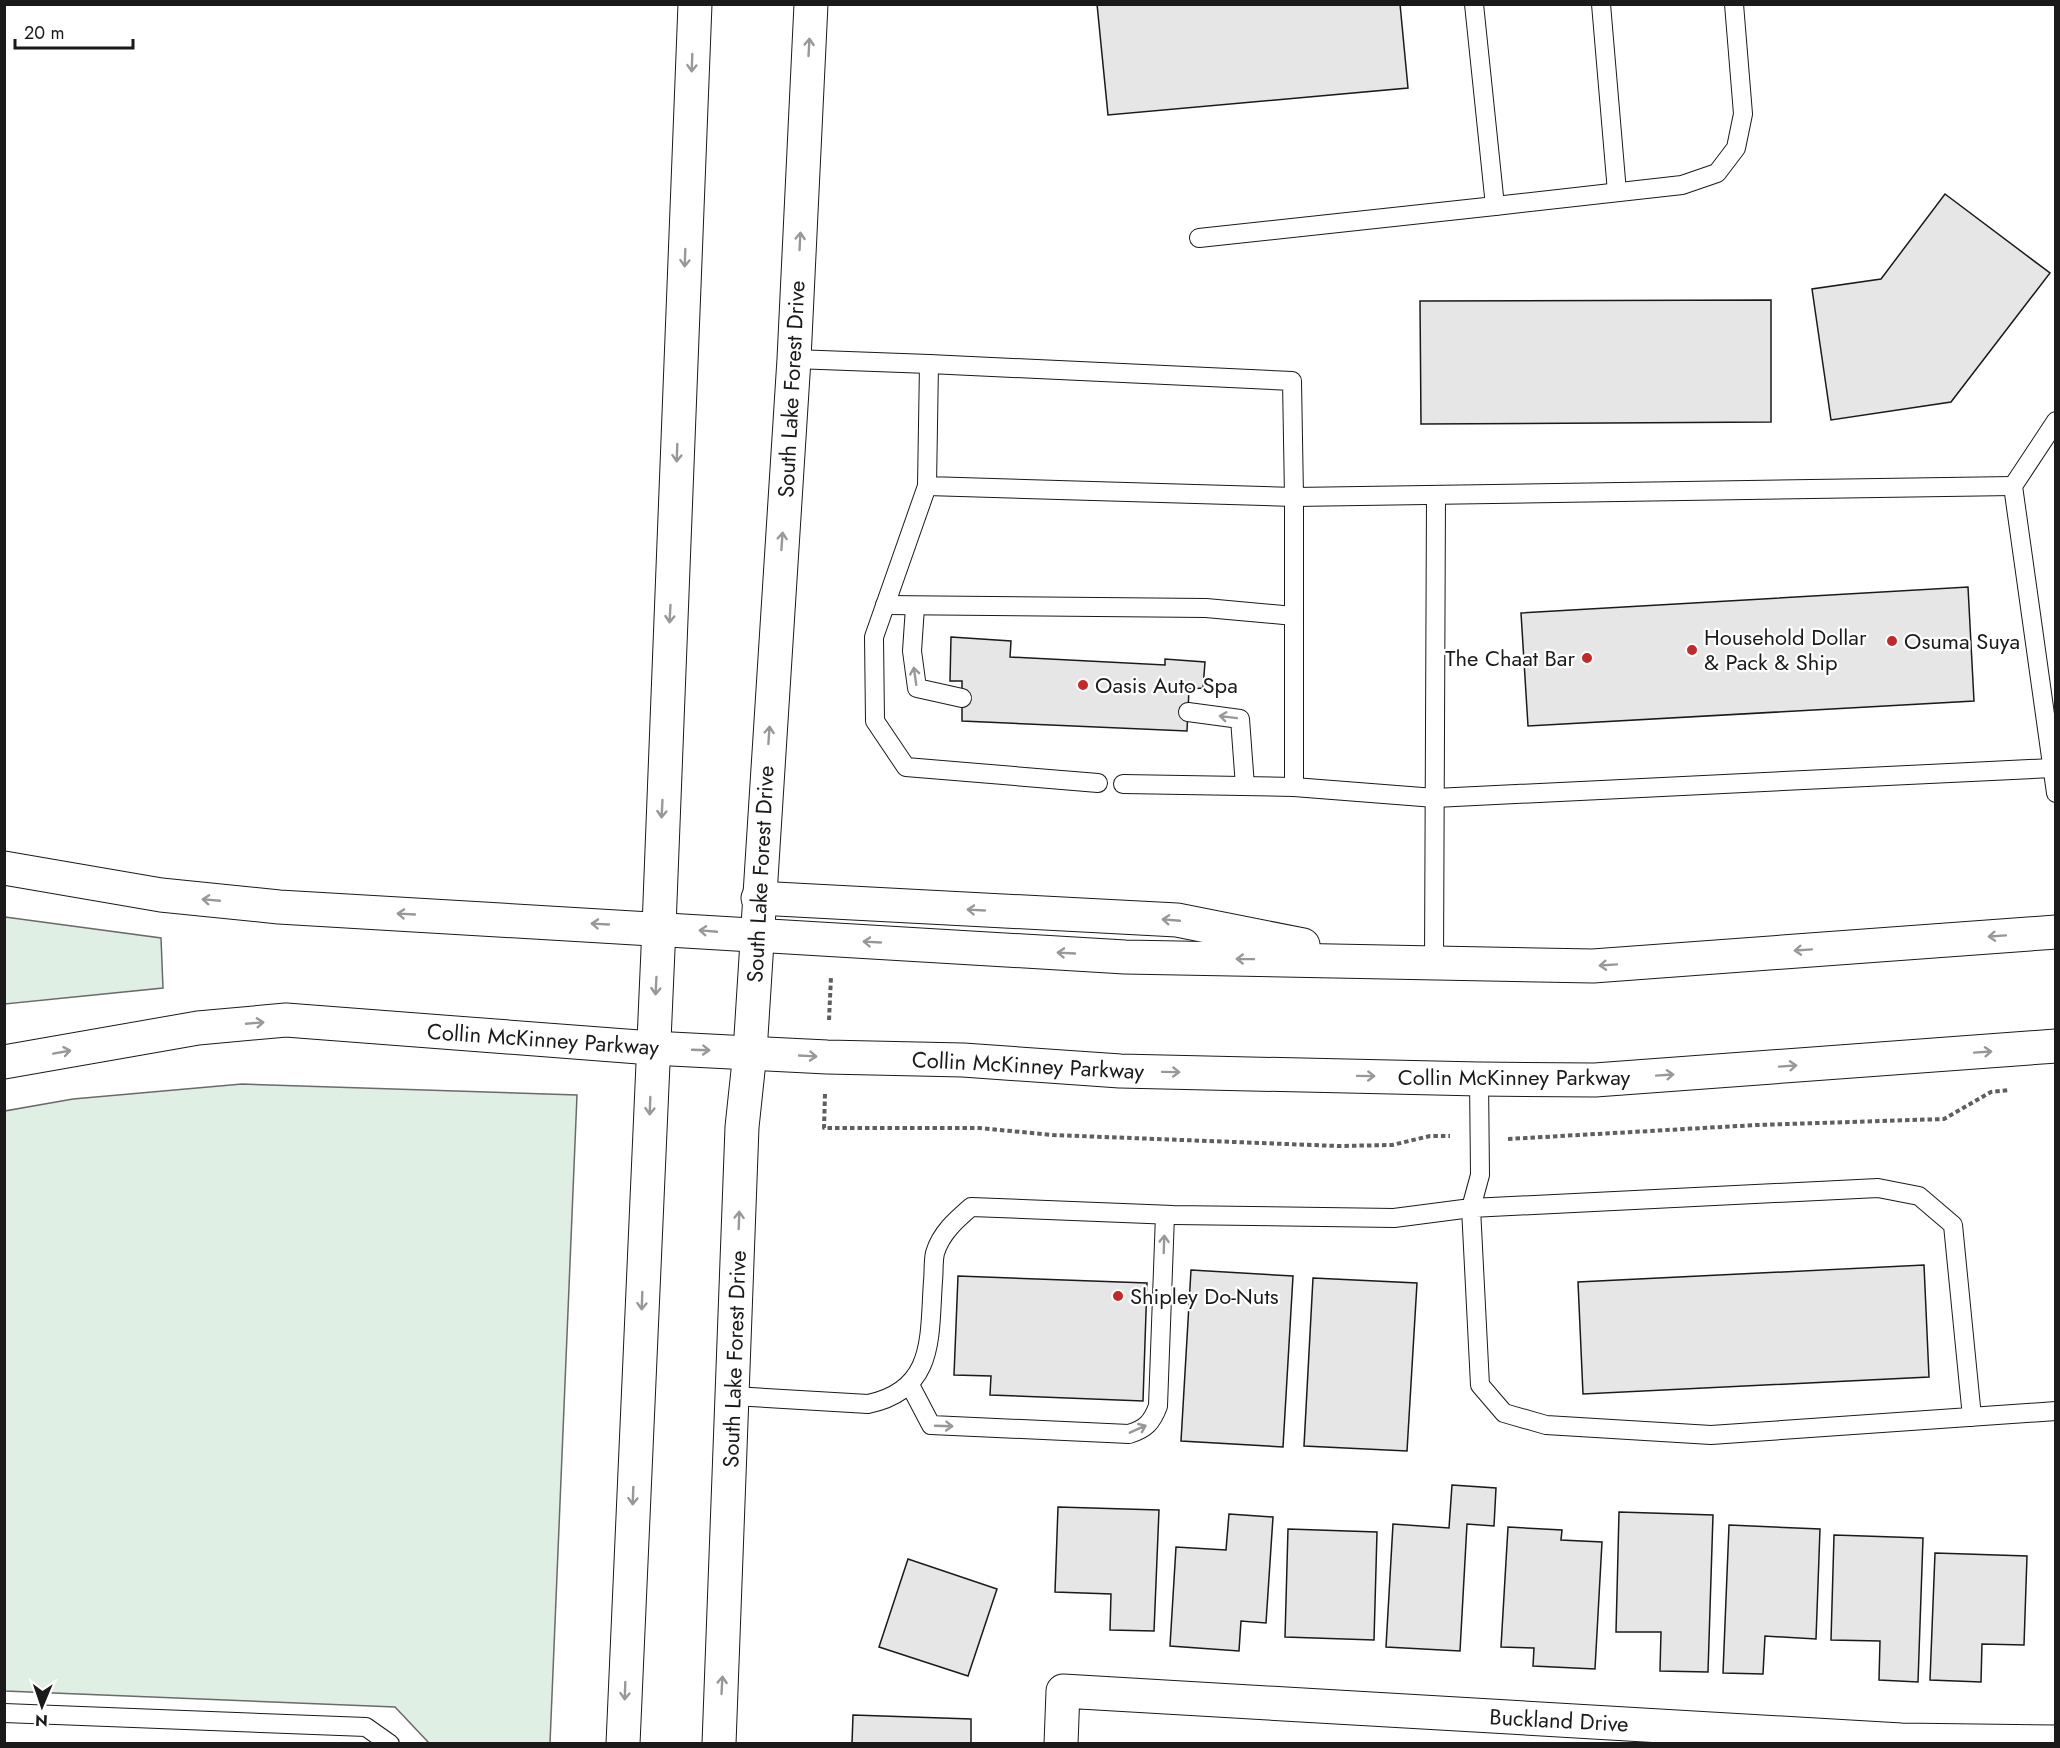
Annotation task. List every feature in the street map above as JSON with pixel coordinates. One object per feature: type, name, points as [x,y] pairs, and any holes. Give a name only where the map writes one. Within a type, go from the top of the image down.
[{"type":"street","points":[[623,1743],[659,927],[695,4]]},
{"type":"street","name":"South Lake Forest Drive","points":[[719,1743],[742,1127],[750,1052],[794,359],[811,4]]},
{"type":"street","points":[[4,868],[161,895],[279,907],[659,927],[1125,957],[1593,966],[2055,932]]},
{"type":"street","points":[[758,898],[1177,920],[1394,962]]},
{"type":"street","name":"Collin McKinney Parkway","points":[[4,1062],[198,1028],[286,1020],[652,1048],[963,1060],[1120,1071],[1479,1079],[1595,1080],[2055,1046]]},
{"type":"street","name":"Buckland Drive","points":[[1061,1743],[1063,1691],[1901,1742],[2055,1742]]},
{"type":"lane","points":[[1474,4],[1495,206]]},
{"type":"lane","points":[[1601,4],[1617,192]]},
{"type":"lane","points":[[1198,238],[1682,185],[1717,174],[1736,148],[1743,114],[1734,4]]},
{"type":"lane","points":[[794,359],[1292,381],[1294,787]]},
{"type":"lane","points":[[928,364],[927,486],[874,637],[875,721],[906,767],[1098,783]]},
{"type":"lane","points":[[2055,421],[2013,486],[2055,793]]},
{"type":"lane","points":[[927,486],[1294,497],[2013,486]]},
{"type":"lane","points":[[1434,963],[1436,495]]},
{"type":"lane","points":[[885,605],[1206,608],[1294,616]]},
{"type":"lane","points":[[915,607],[912,651],[917,688],[962,698]]},
{"type":"lane","points":[[1188,712],[1240,719],[1245,786]]},
{"type":"lane","points":[[1123,784],[1294,787],[1435,798],[2052,768]]},
{"type":"lane","points":[[1479,1079],[1480,1175],[1471,1208],[1480,1385],[1504,1413],[1546,1425],[1711,1435],[2055,1411]]},
{"type":"lane","points":[[733,1396],[868,1404],[888,1400],[910,1385],[927,1357],[935,1253],[949,1227],[971,1207],[1165,1215],[1394,1218],[1471,1208],[1878,1188],[1919,1196],[1953,1225],[1972,1417]]},
{"type":"lane","points":[[910,1385],[931,1425],[1129,1434],[1142,1430],[1153,1419],[1158,1406],[1165,1215]]},
{"type":"lane","points":[[4,1713],[366,1727],[390,1743]]},
{"type":"green space","points":[[5,917],[161,938],[163,988],[5,1004]]},
{"type":"green space","points":[[242,1084],[577,1095],[550,1743],[429,1743],[395,1707],[5,1691],[5,1111],[73,1099]]},
{"type":"building","points":[[1097,4],[1400,4],[1408,88],[1108,115]]},
{"type":"building","points":[[1945,194],[2050,273],[1951,402],[1831,420],[1812,289],[1881,279]]},
{"type":"building","points":[[1771,300],[1771,422],[1421,424],[1420,301]]},
{"type":"building","points":[[1968,587],[1974,701],[1528,726],[1521,613]]},
{"type":"building","name":"Oasis Auto Spa","points":[[951,637],[1011,641],[1010,657],[1165,665],[1165,659],[1205,662],[1203,688],[1189,689],[1187,731],[962,721],[962,681],[950,681]]},
{"type":"building","points":[[1924,1265],[1929,1377],[1583,1394],[1578,1282]]},
{"type":"building","points":[[1191,1270],[1293,1276],[1283,1447],[1181,1441]]},
{"type":"building","points":[[958,1276],[1147,1283],[1143,1401],[990,1395],[991,1376],[954,1375]]},
{"type":"building","points":[[1313,1278],[1417,1283],[1407,1451],[1304,1446]]},
{"type":"building","points":[[1452,1485],[1496,1488],[1494,1526],[1467,1524],[1460,1651],[1386,1647],[1393,1524],[1449,1528]]},
{"type":"building","points":[[1058,1507],[1159,1510],[1154,1631],[1110,1630],[1111,1594],[1055,1592]]},
{"type":"building","points":[[1619,1512],[1713,1515],[1708,1672],[1660,1671],[1661,1632],[1616,1632]]},
{"type":"building","points":[[1229,1514],[1273,1517],[1266,1623],[1241,1621],[1239,1651],[1170,1646],[1176,1547],[1226,1550]]},
{"type":"building","points":[[1729,1525],[1820,1529],[1816,1639],[1765,1636],[1763,1674],[1723,1673]]},
{"type":"building","points":[[1508,1527],[1562,1530],[1561,1540],[1602,1542],[1595,1669],[1533,1666],[1534,1648],[1501,1647]]},
{"type":"building","points":[[1288,1529],[1377,1532],[1374,1640],[1285,1637]]},
{"type":"building","points":[[1834,1535],[1923,1538],[1918,1682],[1879,1680],[1880,1641],[1831,1640]]},
{"type":"building","points":[[1935,1553],[2027,1556],[2024,1645],[1982,1644],[1981,1682],[1930,1680]]},
{"type":"building","points":[[908,1559],[997,1589],[968,1676],[879,1647]]},
{"type":"building","points":[[853,1715],[971,1719],[971,1744],[852,1744]]},
{"type":"place","name":"Osuma Suya","points":[[1892,641]]},
{"type":"place","name":"Household Dollar & Pack & Ship","points":[[1692,650]]},
{"type":"place","name":"The Chaat Bar","points":[[1587,658]]},
{"type":"place","name":"Oasis Auto Spa","points":[[1083,685]]},
{"type":"place","name":"Shipley Do-Nuts","points":[[1118,1296]]}]
